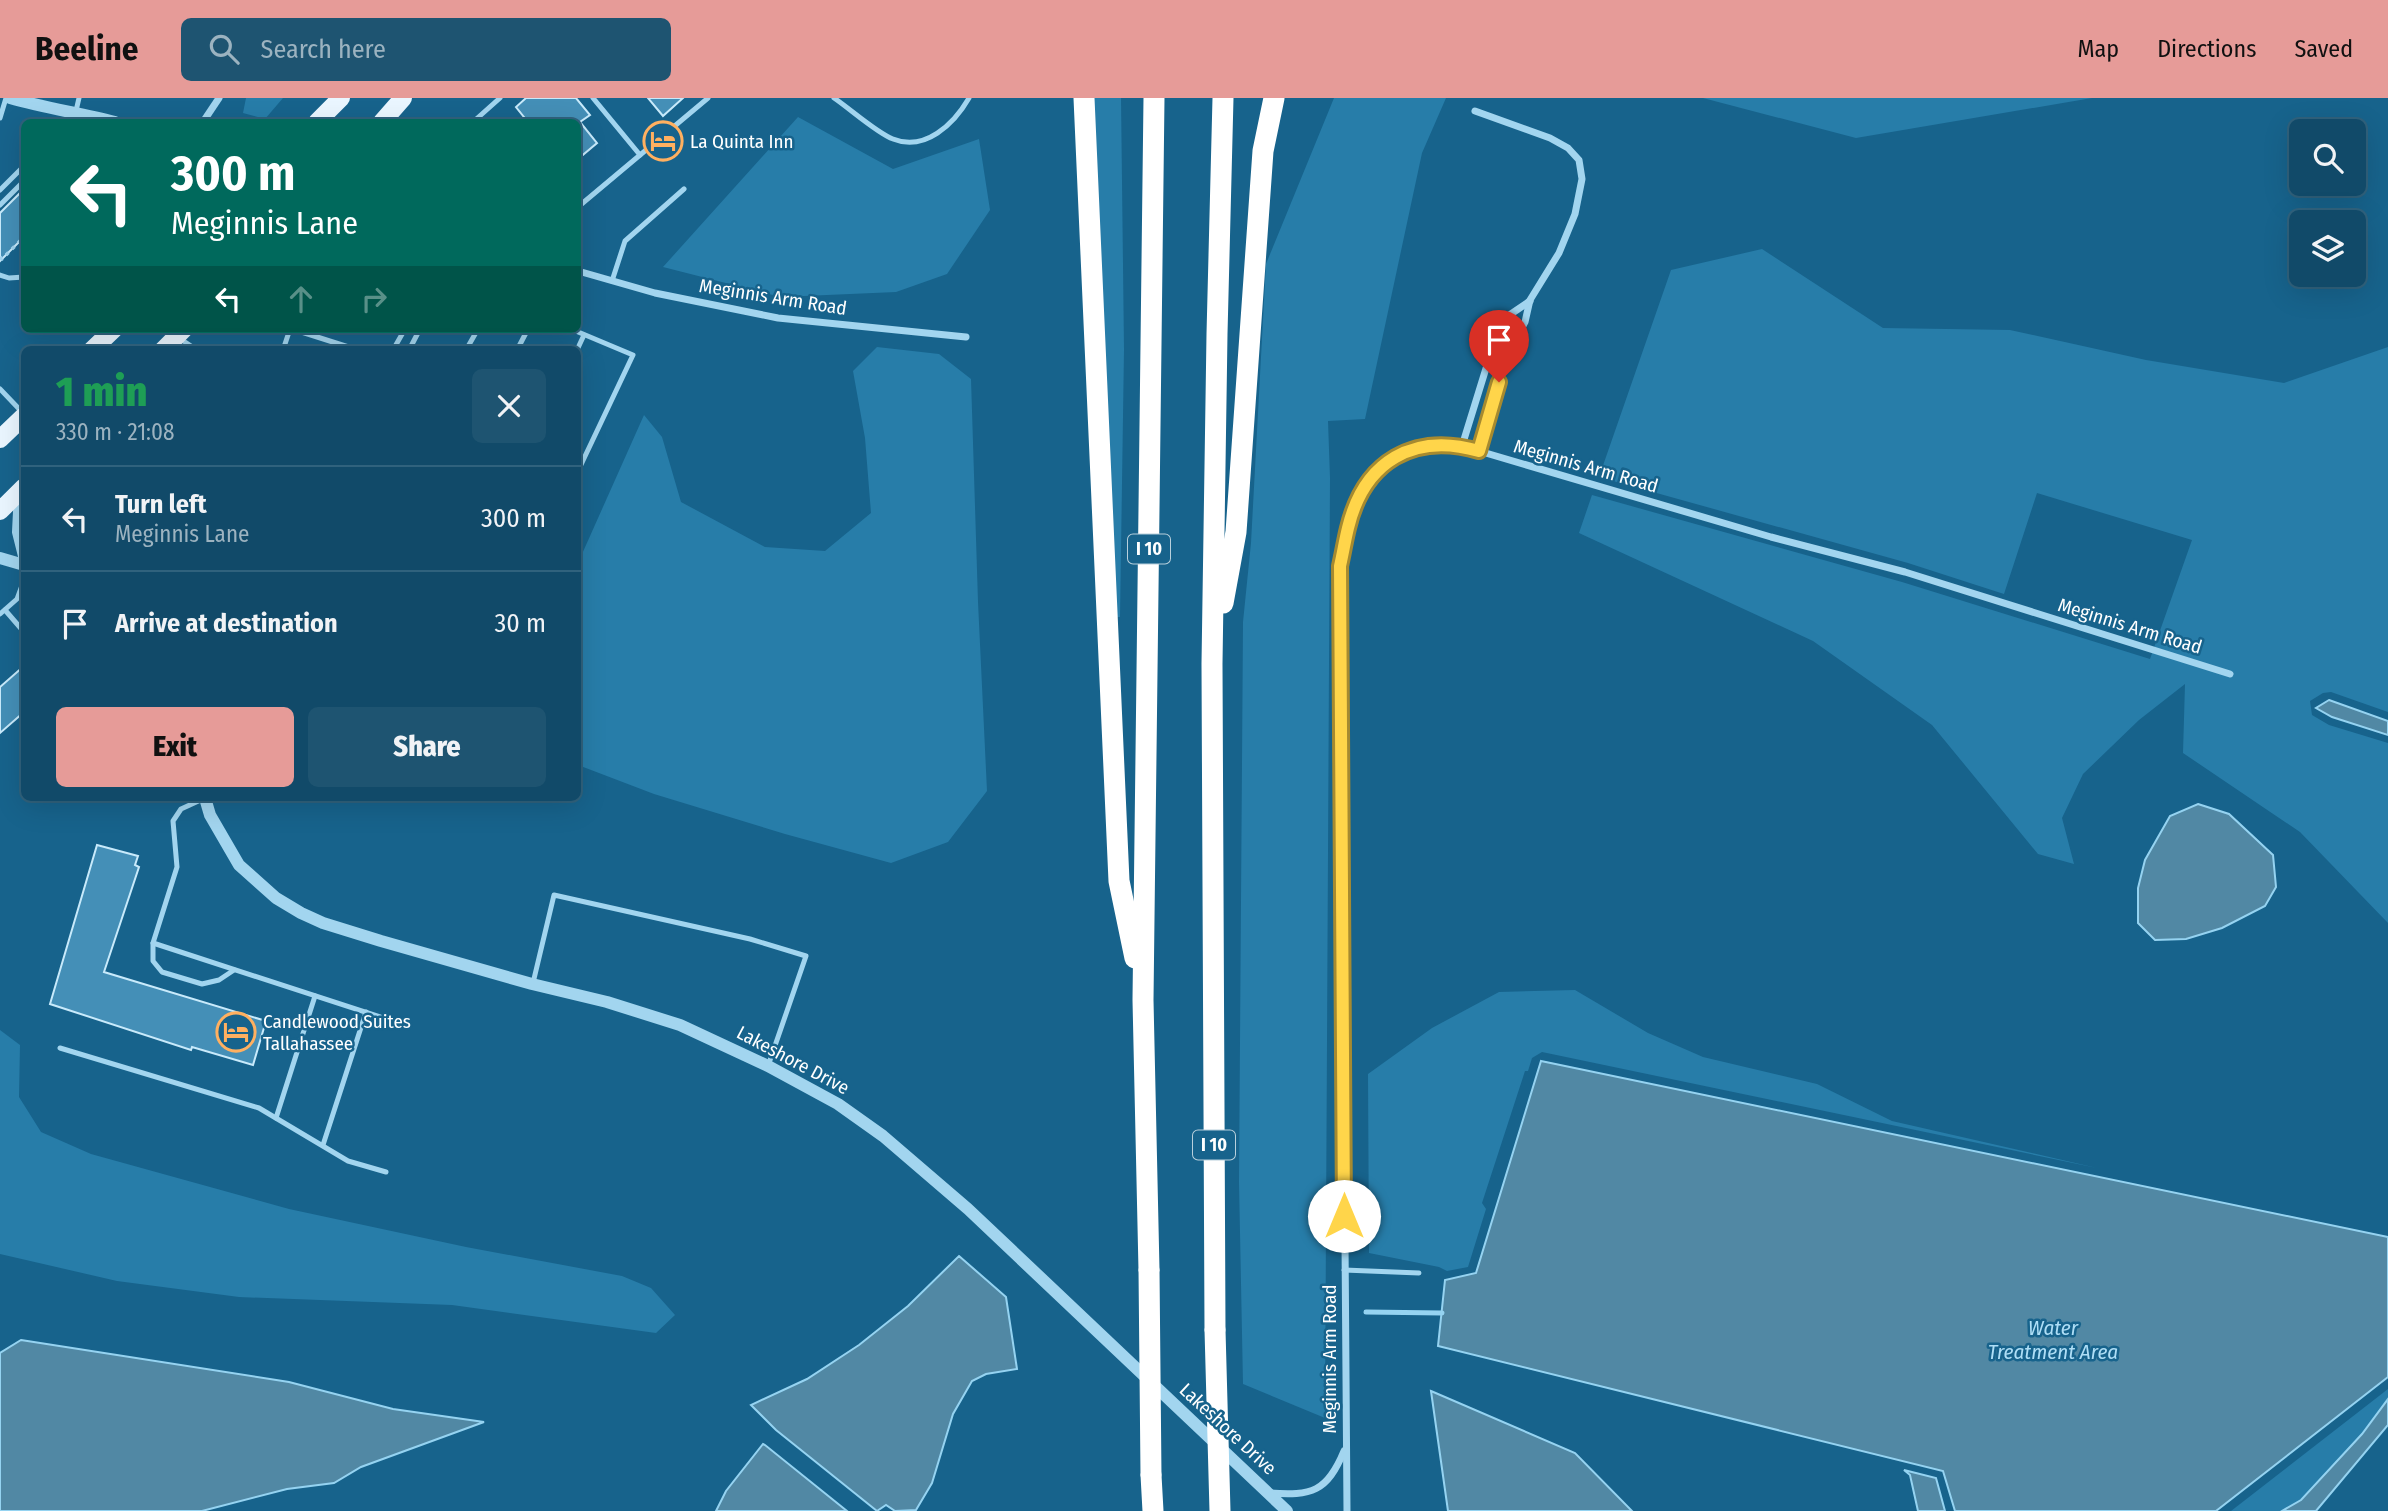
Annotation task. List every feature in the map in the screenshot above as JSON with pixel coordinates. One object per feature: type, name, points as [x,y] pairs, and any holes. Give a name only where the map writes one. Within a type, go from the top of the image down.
[{"type":"highway","points":[[1084,98],[1119,881],[1143,1000]]},
{"type":"highway","name":"I 10","points":[[1153,1511],[1143,1000],[1154,98]]},
{"type":"highway","name":"I 10","points":[[1220,1511],[1215,1330],[1212,664],[1216,348],[1223,98]]},
{"type":"highway","points":[[1212,664],[1236,533],[1263,151],[1274,98]]},
{"type":"main road","points":[[320,119],[341,98]]},
{"type":"main road","points":[[386,119],[402,98]]},
{"type":"main road","points":[[96,346],[110,333]]},
{"type":"main road","points":[[167,346],[180,333]]},
{"type":"main road","points":[[0,439],[21,418]]},
{"type":"main road","points":[[0,511],[21,490]]},
{"type":"street","points":[[8,98],[49,103],[104,119]]},
{"type":"street","points":[[205,119],[219,98]]},
{"type":"street","points":[[1475,111],[1550,138],[1568,148],[1579,160],[1582,179],[1575,215],[1559,253],[1530,300],[1525,322],[1506,359],[1479,451]]},
{"type":"street","name":"Meginnis Arm Road","points":[[581,272],[654,293],[778,318],[967,337]]},
{"type":"street","points":[[1462,446],[1496,336],[1508,316],[1530,300]]},
{"type":"street","name":"Meginnis Arm Road","points":[[1347,1511],[1340,566],[1353,512],[1365,488],[1378,471],[1407,450],[1423,446],[1462,446],[1771,537],[1905,572],[2230,674]]},
{"type":"street","points":[[21,500],[18,532],[21,544]]},
{"type":"street","points":[[0,558],[21,564]]},
{"type":"street","name":"Lakeshore Drive","points":[[206,801],[210,815],[239,865],[276,898],[301,913],[381,942],[607,1002],[680,1025],[768,1066],[838,1104],[928,1172],[1287,1511]]},
{"type":"street","points":[[1268,1493],[1296,1495],[1320,1487],[1335,1474],[1346,1447]]},
{"type":"lane","points":[[0,118],[8,98]]},
{"type":"lane","points":[[76,111],[79,98]]},
{"type":"lane","points":[[476,119],[500,98]]},
{"type":"lane","points":[[593,98],[640,156]]},
{"type":"lane","points":[[581,205],[708,98]]},
{"type":"lane","points":[[834,98],[892,139],[915,144],[940,132],[960,113],[969,98]]},
{"type":"lane","points":[[0,190],[21,169]]},
{"type":"lane","points":[[0,205],[21,184]]},
{"type":"lane","points":[[612,281],[625,242],[684,189]]},
{"type":"lane","points":[[0,275],[21,277]]},
{"type":"lane","points":[[180,333],[193,346]]},
{"type":"lane","points":[[304,333],[345,346]]},
{"type":"lane","points":[[580,333],[633,355],[581,465]]},
{"type":"lane","points":[[579,346],[584,335]]},
{"type":"lane","points":[[0,389],[21,412]]},
{"type":"lane","points":[[581,452],[586,454]]},
{"type":"lane","points":[[21,588],[17,599],[2,612],[21,629]]},
{"type":"lane","points":[[198,801],[181,809],[173,821],[177,867],[153,943],[153,961],[162,972],[202,984],[219,980],[234,970]]},
{"type":"lane","points":[[532,984],[554,895],[750,939],[806,956],[768,1066]]},
{"type":"lane","points":[[153,943],[402,1024]]},
{"type":"lane","points":[[276,1118],[315,996]]},
{"type":"lane","points":[[323,1145],[366,1012]]},
{"type":"lane","points":[[60,1048],[259,1108],[348,1161],[386,1172]]},
{"type":"lane","points":[[1345,1270],[1419,1273]]},
{"type":"path","points":[[0,257],[2,259],[21,240]]},
{"type":"shaded area","points":[[246,98],[283,98],[265,119],[243,113]]},
{"type":"shaded area","points":[[1091,98],[1121,98],[1124,349],[1120,617],[1113,617]]},
{"type":"shaded area","points":[[1334,98],[1446,98],[1422,153],[1365,419],[1328,421],[1330,478],[1325,1418],[1243,1384],[1239,1182],[1243,622],[1251,543],[1266,264]]},
{"type":"shaded area","points":[[1703,98],[2092,98],[1856,138]]},
{"type":"shaded area","points":[[798,117],[893,169],[979,139],[990,210],[947,274],[896,292],[781,297],[663,267]]},
{"type":"shaded area","points":[[1762,249],[1883,328],[2010,330],[2146,360],[2284,383],[2388,347],[2388,712],[2331,692],[2323,693],[2310,701],[2312,715],[2329,725],[2388,743],[2388,923],[2300,832],[2183,753],[2185,684],[2139,720],[2083,774],[2062,818],[2074,864],[2038,854],[1932,725],[1813,641],[1579,533],[1592,495],[1902,582],[2150,659],[2192,540],[2037,493],[2004,594],[1908,563],[1599,477],[1671,270]]},
{"type":"shaded area","points":[[877,347],[939,354],[971,379],[987,791],[948,842],[891,863],[654,794],[581,766],[581,556],[644,415],[662,437],[681,502],[765,547],[825,551],[871,513],[865,438],[853,371]]},
{"type":"shaded area","points":[[1575,990],[1648,1033],[1703,1057],[1817,1084],[1892,1121],[2097,1168],[1542,1052],[1532,1058],[1528,1071],[1525,1071],[1482,1203],[1486,1209],[1468,1267],[1447,1271],[1369,1253],[1368,1074],[1432,1028],[1499,992]]},
{"type":"shaded area","points":[[0,1030],[20,1045],[19,1097],[41,1132],[91,1154],[289,1209],[466,1247],[622,1276],[651,1288],[675,1315],[656,1333],[452,1305],[239,1297],[117,1281],[0,1254]]},
{"type":"shaded area","points":[[2388,1389],[2388,1399],[2362,1434],[2301,1500],[2282,1511],[2231,1511]]},
{"type":"water","points":[[2329,700],[2388,721],[2388,735],[2332,717],[2316,708]]},
{"type":"water","points":[[2198,804],[2229,814],[2273,855],[2276,887],[2265,906],[2222,928],[2186,939],[2155,940],[2138,923],[2138,888],[2145,860],[2170,816]]},
{"type":"water","name":"Water Treatment Area","points":[[1541,1061],[2388,1237],[2388,1377],[2216,1511],[1955,1511],[1943,1471],[1438,1346],[1445,1280],[1476,1273]]},
{"type":"water","points":[[959,1256],[1006,1297],[1017,1369],[986,1374],[972,1381],[953,1414],[932,1483],[916,1510],[895,1511],[886,1505],[877,1511],[776,1430],[751,1405],[807,1379],[859,1345],[908,1306]]},
{"type":"water","points":[[21,1340],[289,1382],[393,1409],[484,1422],[361,1467],[334,1483],[287,1489],[202,1511],[0,1511],[0,1353]]},
{"type":"water","points":[[1431,1391],[1575,1453],[1632,1511],[1448,1511]]},
{"type":"water","points":[[2388,1399],[2388,1425],[2316,1511],[2282,1511],[2301,1500],[2362,1434]]},
{"type":"water","points":[[763,1444],[847,1511],[716,1511],[726,1491]]},
{"type":"water","points":[[1904,1470],[1936,1478],[1945,1511],[1918,1511],[1910,1475]]},
{"type":"building","points":[[526,98],[576,98],[590,115],[581,121],[581,119],[526,119],[516,107]]},
{"type":"building","points":[[648,98],[683,98],[663,116]]},
{"type":"building","points":[[581,123],[597,143],[581,156]]},
{"type":"building","points":[[21,192],[21,240],[0,261],[0,213]]},
{"type":"building","points":[[21,669],[21,715],[0,733],[0,687]]},
{"type":"building","points":[[97,845],[138,856],[135,865],[139,867],[104,972],[266,1021],[253,1065],[192,1047],[191,1050],[50,1004]]},
{"type":"waterway","points":[[1366,1312],[1442,1313]]},
{"type":"place","name":"La Quinta Inn","points":[[663,141]]},
{"type":"place","name":"Candlewood Suites Tallahassee","points":[[236,1032]]},
{"type":"route","points":[[1344,1216],[1340,566],[1353,512],[1365,488],[1378,471],[1394,457],[1423,446],[1462,446],[1479,451],[1499,382]]}]
